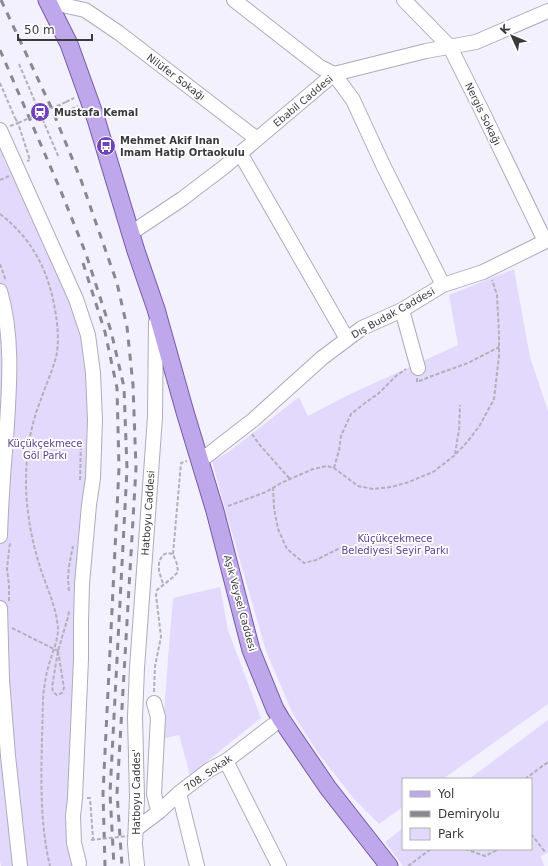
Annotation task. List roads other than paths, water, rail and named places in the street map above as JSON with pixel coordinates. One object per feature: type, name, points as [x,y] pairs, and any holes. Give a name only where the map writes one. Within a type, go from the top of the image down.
[{"type":"main road","name":"Aşık Veysel Caddesi","points":[[48,1],[69,44],[82,95],[96,119],[156,309],[185,412],[196,461],[215,510],[251,650],[275,709],[328,788],[389,866]]},
{"type":"street","points":[[234,0],[320,67],[334,74],[353,100],[383,165],[443,285]]},
{"type":"street","name":"Nergis Sokağı","points":[[404,0],[450,47],[546,240]]},
{"type":"street","name":"Nilüfer Sokağı","points":[[48,1],[85,10],[119,33],[257,139]]},
{"type":"street","name":"Ebabil Caddesi","points":[[131,233],[182,199],[224,167],[334,74],[426,51],[476,42],[548,11]]},
{"type":"street","points":[[0,130],[76,299],[88,335],[93,373],[95,420],[93,478],[82,584],[81,666],[75,805],[78,816],[80,865]]},
{"type":"street","points":[[240,153],[348,339]]},
{"type":"street","name":"Dış Budak Caddesi","points":[[196,461],[246,425],[322,358],[362,328],[402,310],[443,285],[483,272],[546,240]]},
{"type":"street","points":[[3,287],[9,344],[10,385],[2,490],[5,538]]},
{"type":"street","name":"Hatboyu Caddesi","points":[[135,717],[136,668],[155,418],[156,309]]},
{"type":"street","points":[[402,310],[418,368]]},
{"type":"street","points":[[5,607],[2,680],[7,748],[20,866]]},
{"type":"street","points":[[154,703],[158,716],[154,794],[160,811]]},
{"type":"street","name":"Hatboyu Caddes'","points":[[135,717],[137,796],[132,833],[135,844],[137,866]]},
{"type":"street","name":"708. Sokak","points":[[132,833],[209,770],[226,761],[282,718]]},
{"type":"street","points":[[226,761],[279,866]]},
{"type":"street","points":[[179,793],[197,866]]},
{"type":"railway","points":[[1,0],[51,107],[81,180],[117,283],[127,327],[133,385],[136,468],[117,793],[122,866]]},
{"type":"railway","points":[[0,50],[60,189],[86,254],[111,331],[124,387],[127,469],[110,793],[114,866]]},
{"type":"railway","points":[[83,263],[105,332],[117,388],[119,468],[103,793],[105,866]]},
{"type":"place","name":"Mustafa Kemal","points":[[40,112]]},
{"type":"place","name":"Mehmet Akif Inan Imam Hatip Ortaokulu","points":[[106,146]]},
{"type":"park label","name":"Küçükçekmece Göl Parkı","points":[[45,448]]},
{"type":"park label","name":"Küçükçekmece Belediyesi Seyir Parkı","points":[[395,544]]}]
